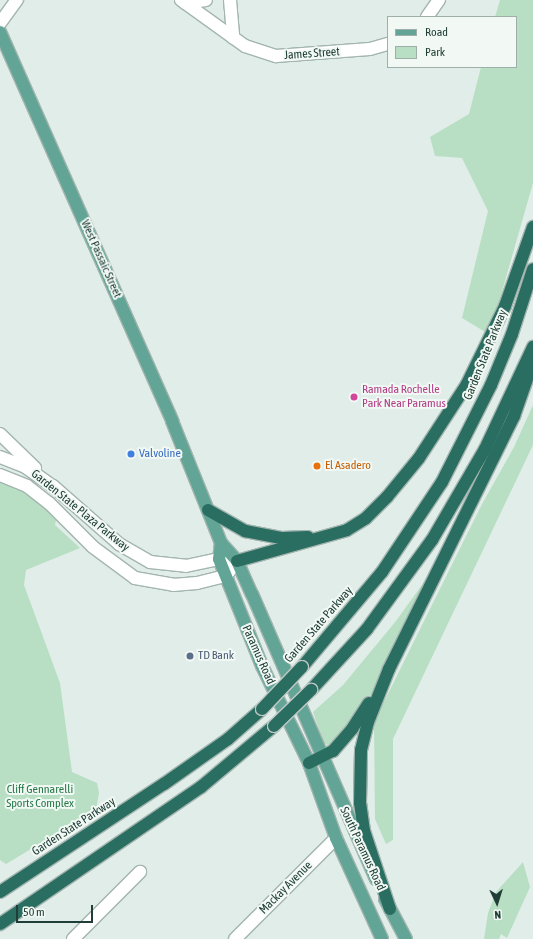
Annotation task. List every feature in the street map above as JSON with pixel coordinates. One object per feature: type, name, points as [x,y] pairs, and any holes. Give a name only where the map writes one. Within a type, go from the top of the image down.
[{"type":"highway","points":[[237,561],[347,530],[366,518],[419,458],[444,422],[490,340],[518,274],[533,227]]},
{"type":"highway","name":"Garden State Parkway","points":[[0,892],[164,784],[228,739],[262,709],[302,667],[382,572],[442,482],[491,385],[512,334],[533,269]]},
{"type":"highway","points":[[3,922],[201,787],[274,726],[311,690],[367,629],[432,540],[485,449],[533,347]]},
{"type":"highway","points":[[390,909],[364,831],[359,777],[361,750],[368,722],[389,669],[514,416],[533,362]]},
{"type":"highway","points":[[208,510],[229,524],[259,535],[282,538],[325,537]]},
{"type":"highway","points":[[309,763],[322,758],[333,751],[352,729],[389,669]]},
{"type":"main road","name":"West Passaic Street","points":[[0,32],[199,487]]},
{"type":"main road","name":"Paramus Road","points":[[199,487],[221,543],[237,561],[322,758]]},
{"type":"main road","name":"Paramus Road","points":[[221,543],[220,559],[262,666],[309,763]]},
{"type":"main road","name":"South Paramus Road","points":[[322,758],[355,836],[406,939]]},
{"type":"main road","name":"South Paramus Road","points":[[309,763],[336,838],[382,939]]},
{"type":"street","points":[[0,23],[17,0]]},
{"type":"street","points":[[183,2],[206,0]]},
{"type":"street","points":[[230,0],[233,38]]},
{"type":"street","points":[[428,16],[439,0]]},
{"type":"street","name":"James Street","points":[[183,2],[233,38],[255,50],[276,56],[370,49],[387,44]]},
{"type":"street","points":[[0,434],[53,486]]},
{"type":"street","name":"Garden State Plaza Parkway","points":[[0,457],[24,466],[53,486],[119,544],[150,562],[186,566],[220,559],[237,561]]},
{"type":"street","name":"Garden State Plaza Parkway","points":[[0,475],[27,486],[49,503],[93,547],[136,578],[173,585],[197,583],[226,576]]},
{"type":"street","points":[[226,576],[237,561]]},
{"type":"street","name":"Mackay Avenue","points":[[235,939],[336,838]]},
{"type":"street","points":[[72,939],[140,872]]},
{"type":"green space","points":[[500,0],[533,0],[533,183],[497,309],[487,333],[462,318],[488,211],[462,158],[435,156],[430,137],[469,114],[481,68],[517,68],[517,16],[495,16]]},
{"type":"green space","points":[[533,405],[533,445],[393,739],[393,840],[386,844],[375,819],[374,722],[481,506],[514,447]]},
{"type":"green space","name":"Cliff Gennarelli Sports Complex","points":[[0,481],[14,485],[41,505],[56,520],[55,525],[80,548],[26,570],[24,585],[60,683],[72,772],[97,783],[99,793],[96,810],[6,864],[0,860]]},
{"type":"green space","points":[[434,568],[378,685],[335,742],[327,745],[323,742],[313,712],[343,685],[396,621]]},
{"type":"green space","points":[[523,862],[530,887],[507,938],[501,934],[499,939],[484,939],[488,913],[496,892]]},
{"type":"place","name":"Ramada Rochelle Park Near Paramus","points":[[354,397]]},
{"type":"place","name":"Valvoline","points":[[131,454]]},
{"type":"place","name":"El Asadero","points":[[317,466]]},
{"type":"place","name":"TD Bank","points":[[190,656]]}]
